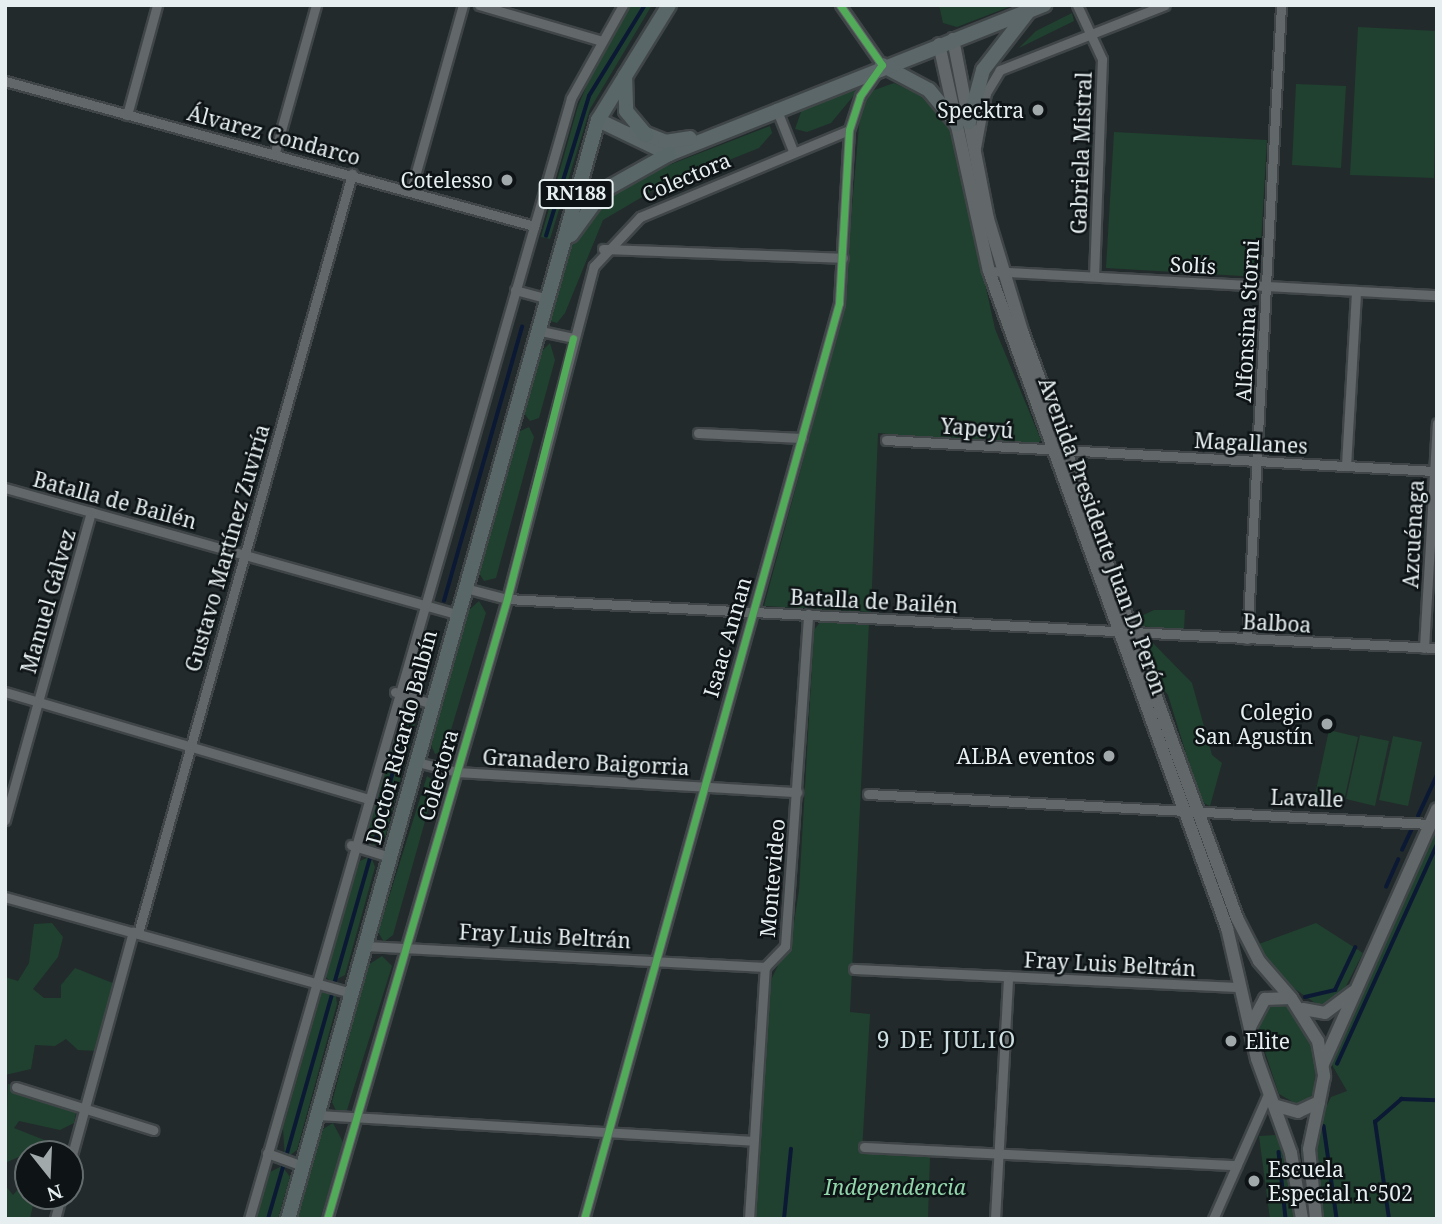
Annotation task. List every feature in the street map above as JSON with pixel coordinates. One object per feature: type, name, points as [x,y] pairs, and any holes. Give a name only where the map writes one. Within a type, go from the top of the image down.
[{"type":"highway","name":"RN188","points":[[555,267],[599,117],[627,64],[669,5]]},
{"type":"highway","points":[[627,64],[623,100],[646,135]]},
{"type":"highway","points":[[555,267],[579,219],[603,191],[669,154]]},
{"type":"highway","name":"Doctor Ricardo Balbín","points":[[288,1219],[555,267]]},
{"type":"main road","points":[[599,117],[669,154],[882,65],[1044,5]]},
{"type":"main road","points":[[882,65],[894,77],[929,90],[963,123],[984,70],[1029,11]]},
{"type":"main road","name":"Avenida Presidente Juan D. Perón","points":[[946,41],[995,271],[1052,451],[1115,631],[1227,928],[1238,987],[1269,1092],[1277,1106],[1302,1219]]},
{"type":"main road","points":[[599,117],[646,135],[680,141],[776,108]]},
{"type":"main road","name":"Avenida Presidente Juan D. Perón","points":[[963,123],[975,153],[995,271],[1067,451],[1131,632],[1247,940],[1291,998],[1303,1009],[1323,1064],[1319,1102],[1309,1149],[1316,1219]]},
{"type":"main road","points":[[1323,1064],[1437,809]]},
{"type":"main road","points":[[1303,1009],[1337,1008],[1358,986]]},
{"type":"main road","points":[[1251,1035],[1255,1007],[1265,999],[1291,998]]},
{"type":"main road","points":[[1277,1106],[1298,1112],[1319,1102]]},
{"type":"street","points":[[127,115],[157,5]]},
{"type":"street","points":[[275,152],[316,5]]},
{"type":"street","points":[[411,190],[463,5]]},
{"type":"street","points":[[479,5],[599,40]]},
{"type":"street","points":[[248,1219],[395,692],[571,98],[599,40],[623,5]]},
{"type":"street","points":[[840,5],[882,65]]},
{"type":"street","name":"Gabriela Mistral","points":[[1077,5],[1091,33],[1102,71],[1094,276]]},
{"type":"street","points":[[975,153],[986,93],[1000,71],[1142,9],[1165,5]]},
{"type":"street","name":"Alfonsina Storni","points":[[1247,639],[1281,5]]},
{"type":"street","name":"Isaac Annan","points":[[584,1219],[839,303],[849,130],[860,96],[882,65]]},
{"type":"street","name":"Álvarez Condarco","points":[[5,81],[275,152],[534,226]]},
{"type":"street","points":[[776,108],[793,151]]},
{"type":"street","name":"Colectora","points":[[327,1219],[358,1121],[405,947],[507,598],[573,338],[603,249],[661,206],[849,130]]},
{"type":"street","name":"Gustavo Martínez Zuviría","points":[[76,1140],[352,174]]},
{"type":"street","points":[[603,249],[843,258]]},
{"type":"street","name":"Solís","points":[[995,271],[1437,295]]},
{"type":"street","points":[[514,290],[545,298]]},
{"type":"street","points":[[1346,466],[1356,292]]},
{"type":"street","points":[[536,330],[573,338]]},
{"type":"street","name":"Azcuénaga","points":[[1424,648],[1437,423]]},
{"type":"street","points":[[698,433],[802,438]]},
{"type":"street","name":"Yapeyú","points":[[886,440],[1067,451]]},
{"type":"street","name":"Magallanes","points":[[1067,451],[1434,471]]},
{"type":"street","name":"Batalla de Bailén","points":[[5,488],[457,614]]},
{"type":"street","name":"Manuel Gálvez","points":[[5,820],[91,512]]},
{"type":"street","name":"Batalla de Bailén","points":[[465,589],[507,598],[1115,631]]},
{"type":"street","name":"Montevideo","points":[[749,1219],[765,967],[785,946],[808,614]]},
{"type":"street","name":"Balboa","points":[[1115,631],[1437,648]]},
{"type":"street","points":[[5,692],[365,798]]},
{"type":"street","points":[[395,692],[432,704]]},
{"type":"street","name":"Granadero Baigorria","points":[[417,762],[457,772],[797,792]]},
{"type":"street","points":[[868,794],[1182,810]]},
{"type":"street","name":"Lavalle","points":[[1182,810],[1430,824]]},
{"type":"street","points":[[351,845],[390,857]]},
{"type":"street","points":[[5,897],[352,993]]},
{"type":"street","name":"Fray Luis Beltrán","points":[[365,946],[656,959],[765,967]]},
{"type":"street","name":"Fray Luis Beltrán","points":[[855,970],[1238,987]]},
{"type":"street","points":[[995,1219],[1008,976]]},
{"type":"street","points":[[16,1087],[153,1130]]},
{"type":"street","points":[[1213,1219],[1269,1092]]},
{"type":"street","points":[[318,1115],[358,1121],[753,1141]]},
{"type":"street","points":[[864,1147],[1237,1164]]},
{"type":"street","points":[[267,1153],[303,1166]]},
{"type":"green space","points":[[652,5],[590,109],[550,239],[541,237],[578,106],[605,43],[631,6]]},
{"type":"green space","points":[[939,5],[1014,5],[957,27],[943,23]]},
{"type":"green space","points":[[1072,13],[1074,21],[1019,48],[1036,31]]},
{"type":"green space","points":[[1358,27],[1437,31],[1434,178],[1350,175]]},
{"type":"green space","points":[[894,83],[932,100],[951,127],[995,329],[1041,440],[1034,448],[878,433],[871,612],[764,606],[843,312],[860,114],[866,93]]},
{"type":"green space","points":[[1296,84],[1346,86],[1341,168],[1292,165]]},
{"type":"green space","points":[[860,88],[831,123],[807,132],[795,129],[802,109]]},
{"type":"green space","points":[[770,126],[772,133],[759,148],[654,190],[603,220],[565,313],[557,323],[550,321],[570,246],[593,210],[620,184]]},
{"type":"green space","points":[[1114,132],[1267,140],[1259,277],[1106,268]]},
{"type":"green space","points":[[550,343],[555,360],[539,418],[530,421],[523,412],[540,353]]},
{"type":"green space","points":[[529,427],[534,437],[496,578],[484,581],[479,573],[518,432]]},
{"type":"green space","points":[[479,601],[486,613],[445,750],[435,754],[431,745],[469,610]]},
{"type":"green space","points":[[1154,610],[1185,610],[1184,630],[1139,626],[1135,619]]},
{"type":"green space","name":"Independencia","points":[[821,621],[869,623],[850,1012],[870,1014],[862,1152],[930,1156],[928,1219],[754,1219],[771,980],[792,936],[799,890],[814,630]]},
{"type":"green space","points":[[1150,640],[1192,683],[1212,755],[1222,763],[1210,806],[1201,802],[1168,695],[1157,681],[1145,648]]},
{"type":"green space","points":[[410,707],[415,724],[385,838],[373,846],[368,828],[397,729]]},
{"type":"green space","points":[[1329,730],[1358,737],[1344,801],[1315,795]]},
{"type":"green space","points":[[1360,735],[1389,741],[1375,806],[1346,799]]},
{"type":"green space","points":[[1393,736],[1422,742],[1408,806],[1379,800]]},
{"type":"green space","points":[[427,776],[436,782],[393,935],[384,942],[378,932]]},
{"type":"green space","points":[[1437,826],[1437,1219],[1321,1219],[1314,1150],[1319,1121],[1331,1097],[1347,1091],[1331,1063]]},
{"type":"green space","points":[[371,856],[375,867],[345,975],[331,982],[322,973],[360,861]]},
{"type":"green space","points":[[52,923],[63,937],[58,957],[33,989],[44,998],[61,998],[61,985],[75,968],[115,984],[97,1051],[78,1050],[66,1039],[55,1046],[35,1045],[31,1069],[5,1075],[5,977],[18,981],[29,963],[34,924]]},
{"type":"green space","points":[[1316,923],[1363,953],[1340,998],[1321,1007],[1289,985],[1256,945]]},
{"type":"green space","points":[[382,956],[392,966],[347,1110],[337,1113],[332,1102],[368,965]]},
{"type":"green space","points":[[322,992],[336,996],[337,1004],[297,1150],[285,1159],[283,1128]]},
{"type":"green space","points":[[1284,1002],[1309,1033],[1316,1059],[1314,1094],[1298,1105],[1279,1094],[1258,1031],[1267,1004]]},
{"type":"green space","points":[[8,1084],[25,1086],[26,1097],[76,1113],[74,1123],[60,1130],[19,1121],[14,1128],[44,1140],[14,1140],[14,1159],[5,1163]]},
{"type":"green space","points":[[333,1123],[344,1144],[320,1219],[297,1219],[323,1129]]},
{"type":"green space","points":[[1275,1135],[1286,1151],[1298,1219],[1270,1219],[1259,1136]]},
{"type":"green space","points":[[282,1166],[290,1177],[278,1219],[254,1219],[270,1172]]},
{"type":"green space","points":[[5,1185],[13,1195],[14,1210],[32,1210],[30,1219],[5,1219]]},
{"type":"waterway","points":[[546,236],[589,96],[645,5]]},
{"type":"waterway","points":[[444,601],[522,327]]},
{"type":"waterway","points":[[375,842],[409,709]]},
{"type":"waterway","points":[[1418,816],[1437,775]]},
{"type":"waterway","points":[[1402,850],[1412,829]]},
{"type":"waterway","points":[[1337,1064],[1437,845]]},
{"type":"waterway","points":[[335,981],[370,858]]},
{"type":"waterway","points":[[1386,887],[1398,860]]},
{"type":"waterway","points":[[1305,997],[1335,990],[1355,948]]},
{"type":"waterway","points":[[286,1157],[332,994]]},
{"type":"waterway","points":[[1389,1219],[1375,1122],[1401,1099],[1437,1100]]},
{"type":"waterway","points":[[1324,1126],[1337,1219]]},
{"type":"waterway","points":[[784,1219],[791,1149]]},
{"type":"waterway","points":[[1279,1152],[1286,1219]]},
{"type":"waterway","points":[[268,1219],[283,1167]]},
{"type":"cycle path","points":[[584,1219],[839,303],[849,130],[860,96],[882,65],[840,5]]},
{"type":"cycle path","points":[[327,1219],[507,599],[573,338]]},
{"type":"place","name":"Specktra","points":[[1038,110]]},
{"type":"place","name":"Cotelesso","points":[[507,180]]},
{"type":"place","name":"Colegio San Agustín","points":[[1327,724]]},
{"type":"place","name":"ALBA eventos","points":[[1109,756]]},
{"type":"place","name":"Elite","points":[[1231,1041]]},
{"type":"place","name":"Escuela Especial n°502","points":[[1254,1181]]},
{"type":"district","name":"9 DE JULIO","points":[[947,1039]]}]
